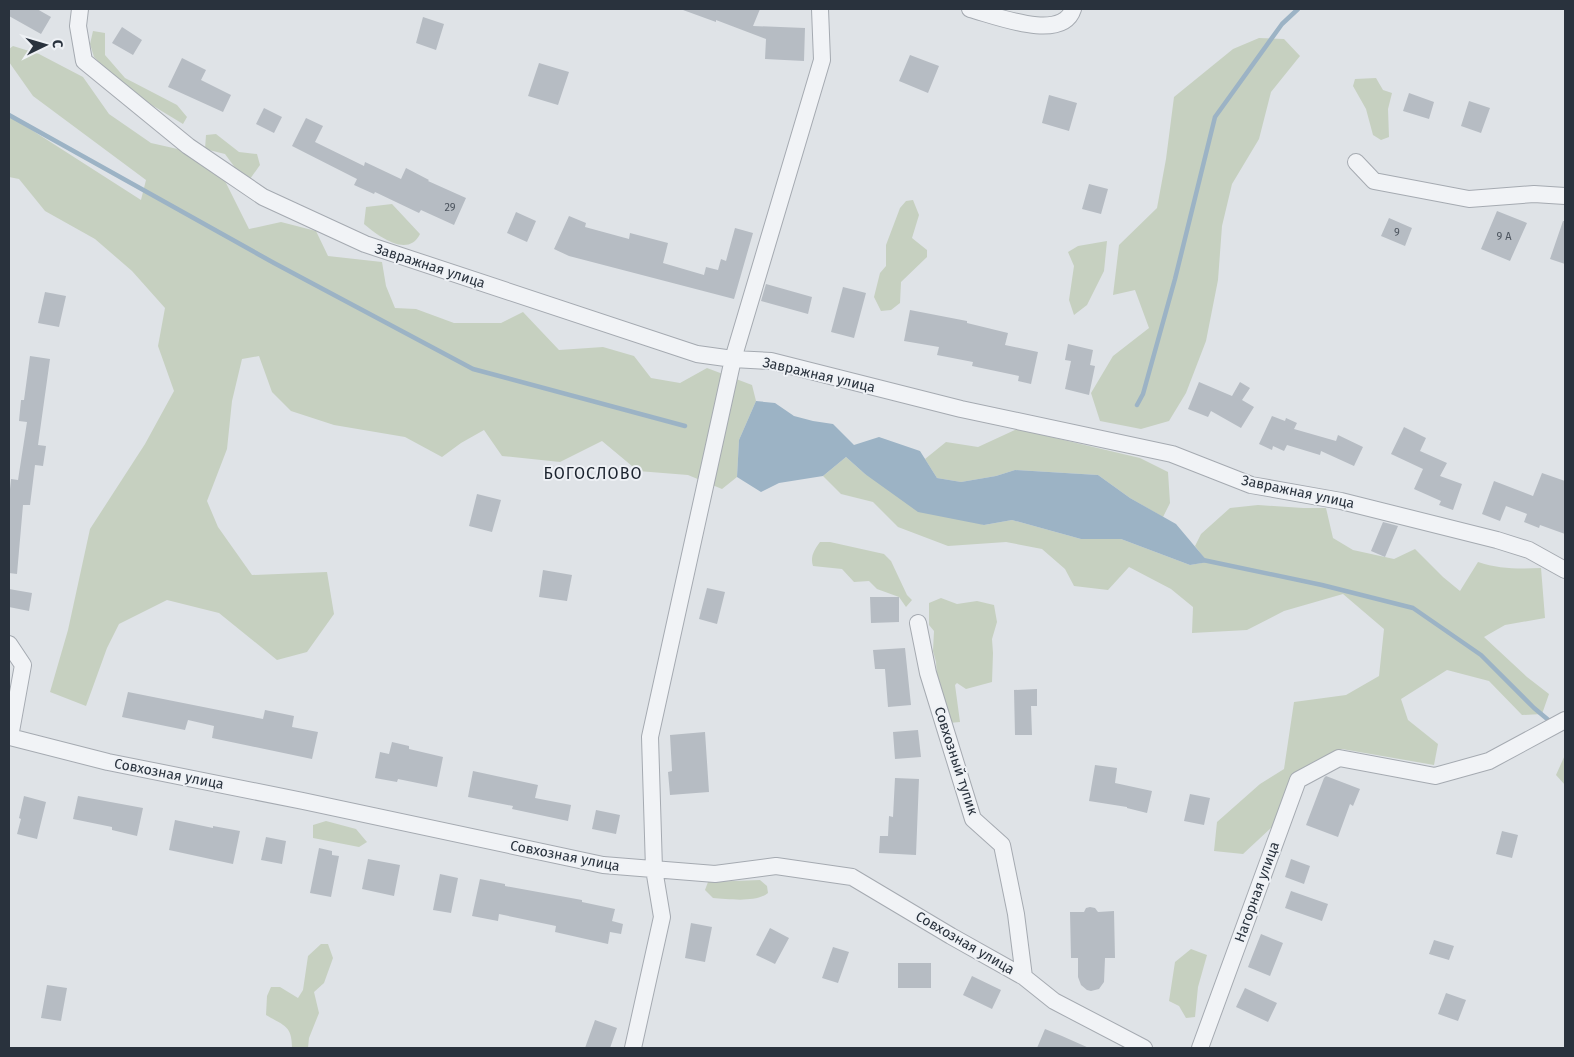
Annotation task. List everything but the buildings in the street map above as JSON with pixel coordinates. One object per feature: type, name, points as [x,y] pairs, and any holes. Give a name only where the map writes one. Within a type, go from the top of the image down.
[{"type":"street","name":"Завражная улица","points":[[80,9],[78,26],[84,60],[188,146],[263,197],[365,244],[696,354],[733,359],[771,361],[961,410],[1172,454],[1251,485],[1341,501],[1497,540],[1529,550],[1565,570]]},
{"type":"street","points":[[633,1048],[662,917],[654,869],[650,737],[733,359],[822,60],[820,9]]},
{"type":"street","points":[[970,9],[1036,27],[1058,24],[1072,14],[1073,9]]},
{"type":"street","points":[[1356,162],[1374,181],[1470,199],[1534,194],[1565,196]]},
{"type":"street","name":"Совхозный тупик","points":[[918,623],[928,673],[973,819],[1002,845],[1016,914],[1024,977]]},
{"type":"street","points":[[9,644],[23,664],[10,737]]},
{"type":"street","name":"Нагорная улица","points":[[1200,1048],[1298,780],[1339,758],[1435,776],[1489,761],[1565,720]]},
{"type":"street","name":"Совхозная улица","points":[[10,737],[108,762],[303,800],[603,866],[715,874],[776,866],[852,877],[1024,977],[1054,1001],[1144,1048]]},
{"type":"green space","points":[[93,31],[105,33],[105,55],[125,78],[177,105],[187,117],[183,124],[127,90],[94,57],[90,44]]},
{"type":"green space","points":[[1259,38],[1284,39],[1300,56],[1271,92],[1259,139],[1232,184],[1222,226],[1218,280],[1206,341],[1186,393],[1169,421],[1141,429],[1100,421],[1091,393],[1113,356],[1149,328],[1135,290],[1113,295],[1119,245],[1157,208],[1174,97],[1233,49]]},
{"type":"green space","points":[[13,46],[39,54],[83,77],[109,114],[151,143],[182,150],[223,177],[249,229],[281,222],[316,231],[328,256],[382,262],[386,286],[395,308],[416,309],[454,323],[501,323],[523,312],[559,350],[603,347],[634,356],[651,378],[680,383],[707,368],[752,385],[756,401],[739,440],[737,477],[722,489],[688,475],[638,471],[602,441],[560,462],[502,456],[484,430],[461,443],[442,457],[405,437],[334,425],[291,411],[272,392],[259,356],[242,359],[232,401],[227,449],[207,501],[218,527],[252,575],[327,572],[334,614],[307,652],[277,660],[219,613],[167,600],[119,624],[107,648],[86,706],[50,692],[68,630],[90,529],[145,444],[174,391],[158,346],[165,308],[132,271],[95,239],[45,211],[19,179],[9,177],[9,117],[141,200],[146,180],[33,96],[9,62],[9,49]]},
{"type":"green space","points":[[1376,78],[1383,90],[1392,93],[1388,109],[1389,137],[1381,140],[1373,135],[1366,109],[1353,86],[1355,79]]},
{"type":"green space","points":[[216,134],[239,152],[257,154],[260,165],[250,179],[236,169],[225,154],[205,149],[206,135]]},
{"type":"green space","points":[[913,200],[919,215],[912,238],[927,250],[927,257],[901,282],[900,303],[891,310],[881,311],[874,297],[880,273],[886,266],[886,245],[900,208],[906,201]]},
{"type":"green space","points":[[392,204],[420,234],[415,241],[408,245],[400,245],[384,239],[364,224],[366,207]]},
{"type":"green space","points":[[1107,241],[1104,271],[1087,305],[1074,315],[1069,300],[1074,266],[1068,252],[1078,246]]},
{"type":"green space","points":[[1017,429],[1140,458],[1168,472],[1170,503],[1163,517],[1130,498],[1098,475],[1015,470],[996,476],[961,482],[937,478],[925,459],[946,442],[978,447]]},
{"type":"green space","points":[[846,457],[865,474],[984,525],[1012,520],[1081,539],[1121,539],[1190,565],[1207,562],[1195,546],[1201,534],[1230,508],[1258,505],[1326,508],[1333,538],[1353,550],[1394,559],[1415,549],[1460,591],[1478,562],[1509,568],[1541,568],[1545,618],[1505,625],[1484,637],[1527,677],[1549,694],[1542,714],[1522,715],[1489,681],[1447,670],[1401,699],[1408,720],[1438,744],[1434,765],[1342,749],[1289,782],[1272,827],[1243,854],[1214,851],[1217,822],[1260,784],[1284,769],[1294,702],[1346,695],[1379,676],[1384,629],[1343,594],[1284,611],[1247,630],[1192,633],[1193,607],[1171,589],[1129,567],[1108,590],[1074,586],[1065,569],[1042,549],[1006,542],[948,546],[898,527],[873,502],[841,494],[823,476]]},
{"type":"green space","points":[[820,542],[830,542],[884,554],[891,561],[907,595],[912,600],[906,607],[899,597],[877,589],[869,581],[854,582],[842,569],[813,566],[813,554]]},
{"type":"green space","points":[[941,598],[957,604],[977,601],[994,605],[997,622],[992,639],[992,682],[966,689],[957,683],[955,685],[960,722],[949,723],[938,694],[936,662],[933,651],[934,631],[929,625],[929,603]]},
{"type":"green space","points":[[1565,755],[1565,785],[1556,775]]},
{"type":"green space","points":[[326,821],[356,829],[367,842],[359,847],[313,838],[313,825]]},
{"type":"green space","points":[[760,880],[767,886],[768,893],[756,898],[742,900],[713,898],[705,890],[708,882]]},
{"type":"green space","points":[[321,944],[328,944],[333,958],[324,983],[314,992],[319,1013],[309,1038],[308,1048],[292,1048],[289,1030],[266,1015],[267,996],[271,987],[280,987],[298,998],[303,990],[308,956]]},
{"type":"green space","points":[[1191,949],[1207,955],[1198,987],[1195,1017],[1186,1018],[1179,1006],[1169,1001],[1175,962]]},
{"type":"water","points":[[756,401],[775,403],[794,416],[833,424],[854,445],[879,437],[920,451],[937,478],[961,482],[996,476],[1015,470],[1098,475],[1130,498],[1176,524],[1208,562],[1190,565],[1121,539],[1081,539],[1012,520],[984,525],[918,512],[865,474],[846,457],[823,476],[779,483],[761,492],[737,477],[739,440]]},
{"type":"waterway","points":[[1137,405],[1143,394],[1175,279],[1215,117],[1282,24],[1298,9]]},
{"type":"waterway","points":[[9,115],[274,263],[473,369],[685,426]]},
{"type":"waterway","points":[[1203,560],[1322,585],[1413,608],[1481,655],[1534,708],[1552,723]]},
{"type":"district","name":"БОГОСЛОВО","points":[[593,473]]}]
